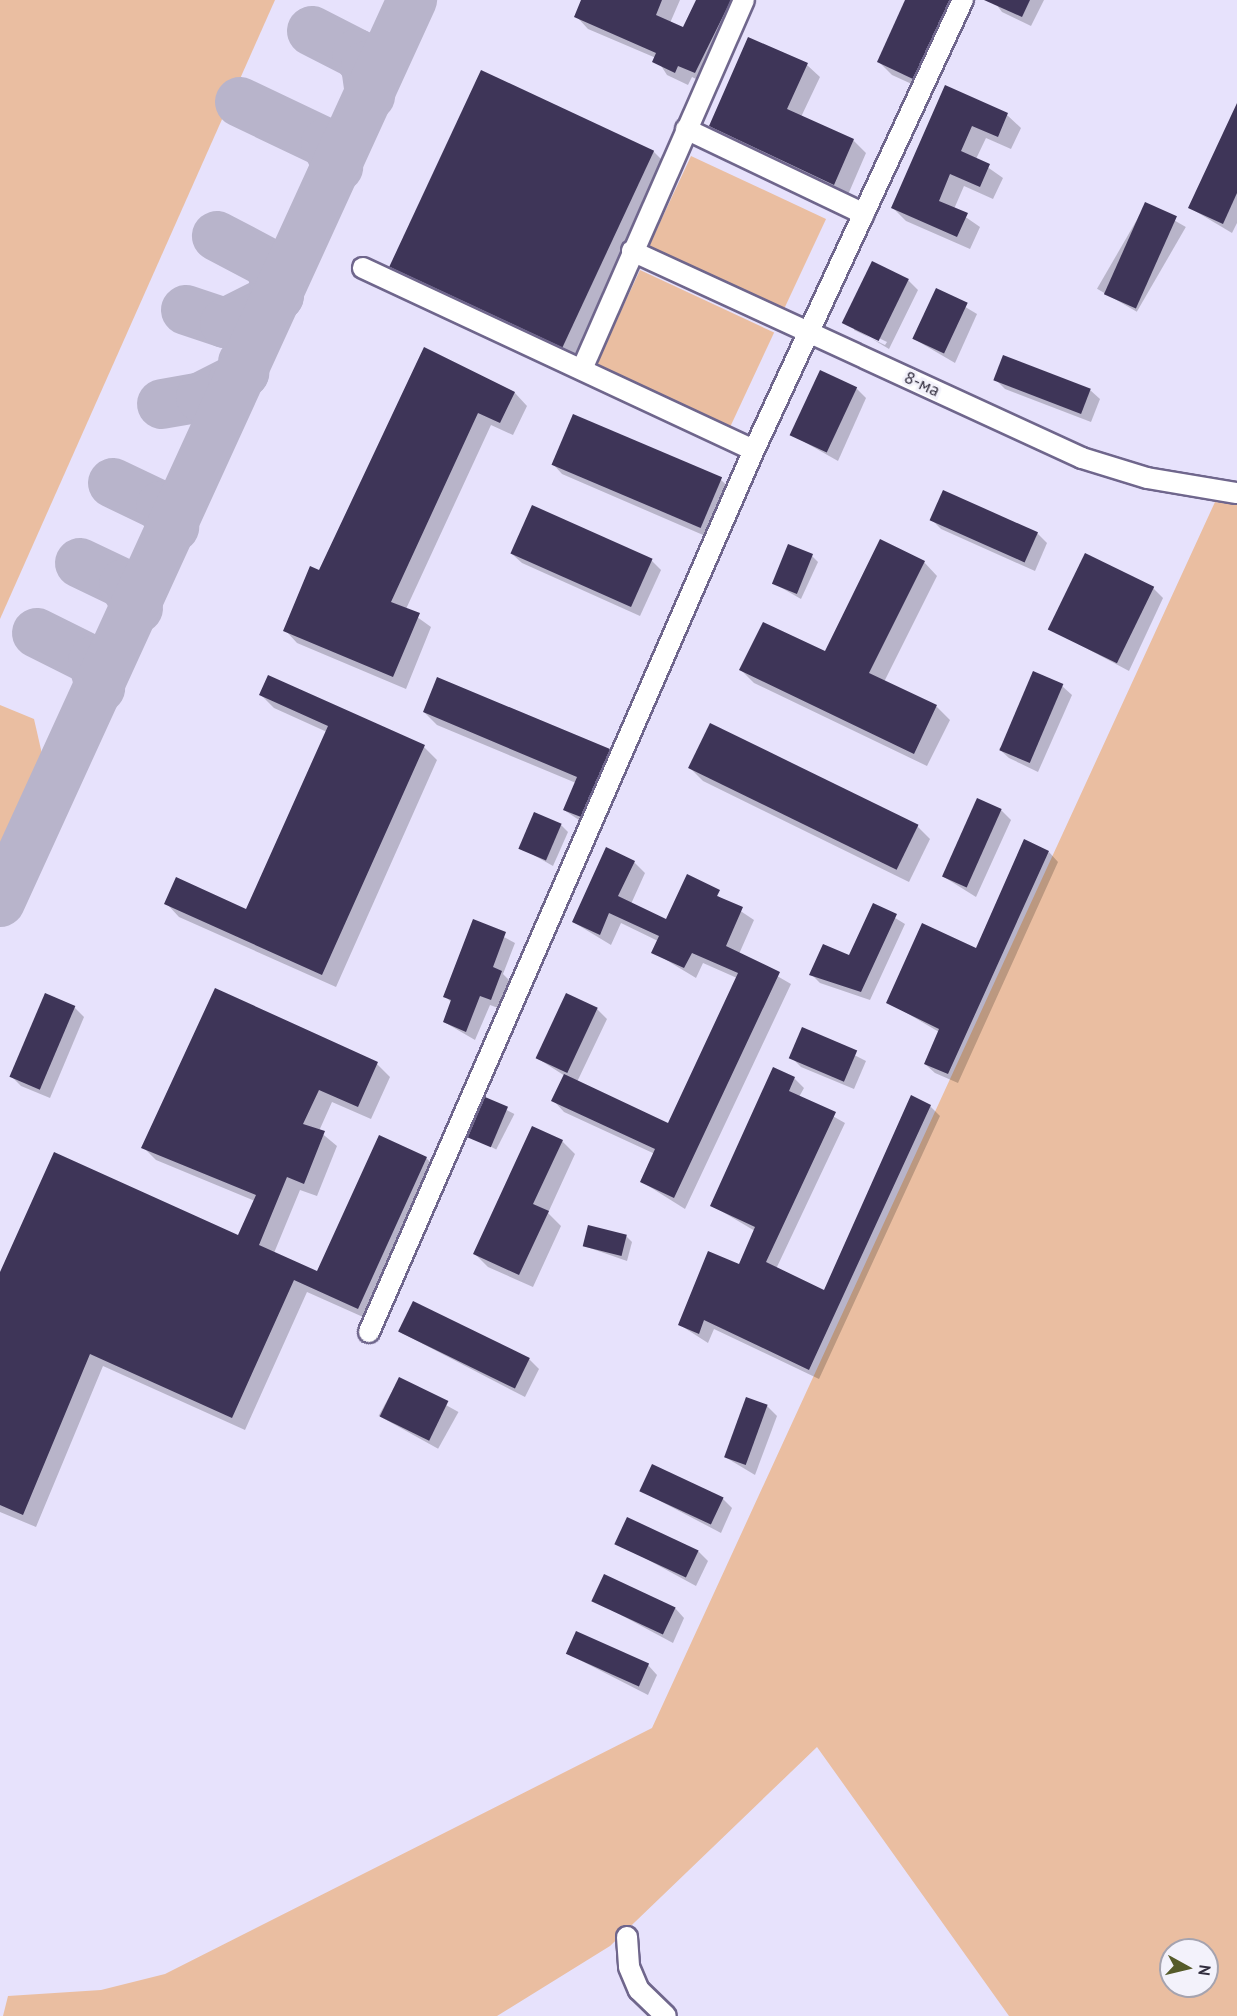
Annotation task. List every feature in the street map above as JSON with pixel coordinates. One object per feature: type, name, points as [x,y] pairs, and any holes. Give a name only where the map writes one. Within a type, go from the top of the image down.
[{"type":"street","points":[[582,369],[744,0]]},
{"type":"street","points":[[369,1332],[754,450],[963,0]]},
{"type":"street","points":[[686,129],[864,214]]},
{"type":"street","name":"8-ма","points":[[632,252],[1082,458],[1148,478],[1231,491]]},
{"type":"street","points":[[363,268],[754,450]]},
{"type":"street","points":[[627,1937],[629,1967],[639,1990],[666,2016]]},
{"type":"shaded area","points":[[0,0],[275,0],[0,619]]},
{"type":"shaded area","points":[[691,156],[826,219],[783,311],[648,248]]},
{"type":"shaded area","points":[[640,270],[774,333],[730,428],[596,365]]},
{"type":"shaded area","points":[[1215,502],[1237,505],[1237,2016],[1009,2016],[817,1747],[610,1946],[497,2016],[3,2016],[8,1996],[101,1990],[165,1974],[652,1728]]},
{"type":"shaded area","points":[[0,705],[34,719],[42,754],[0,845]]},
{"type":"building","points":[[581,0],[662,0],[656,15],[683,27],[696,0],[731,0],[695,73],[678,66],[675,73],[652,62],[656,53],[574,17]]},
{"type":"building","points":[[905,0],[950,0],[913,79],[877,62]]},
{"type":"building","points":[[984,0],[1030,0],[1022,17]]},
{"type":"building","points":[[748,37],[808,63],[787,109],[854,139],[834,185],[709,126]]},
{"type":"building","points":[[481,70],[654,151],[562,347],[389,267]]},
{"type":"building","points":[[945,85],[1008,113],[998,137],[972,126],[961,151],[990,164],[980,187],[950,174],[939,201],[968,213],[957,237],[891,208]]},
{"type":"building","points":[[1237,103],[1237,193],[1223,224],[1188,208]]},
{"type":"building","points":[[1145,202],[1177,216],[1136,309],[1104,294]]},
{"type":"building","points":[[872,261],[909,279],[879,341],[842,323]]},
{"type":"building","points":[[936,288],[968,303],[944,354],[912,339]]},
{"type":"building","points":[[424,347],[515,392],[500,423],[478,413],[391,602],[420,613],[393,677],[283,631],[310,566],[319,570]]},
{"type":"building","points":[[1003,355],[1091,389],[1081,414],[993,380]]},
{"type":"building","points":[[820,370],[857,387],[827,453],[790,435]]},
{"type":"building","points":[[573,414],[722,477],[701,528],[552,465]]},
{"type":"building","points":[[943,490],[1038,532],[1025,562],[930,520]]},
{"type":"building","points":[[532,505],[653,559],[631,607],[510,553]]},
{"type":"building","points":[[880,539],[925,561],[869,673],[937,705],[914,754],[739,670],[763,622],[825,651]]},
{"type":"building","points":[[788,544],[813,554],[797,594],[772,584]]},
{"type":"building","points":[[1085,553],[1154,587],[1117,663],[1048,629]]},
{"type":"building","points":[[1033,671],[1063,684],[1030,763],[999,750]]},
{"type":"building","points":[[268,675],[425,745],[322,975],[164,904],[176,877],[246,909],[328,726],[259,695]]},
{"type":"building","points":[[437,677],[610,749],[581,817],[563,810],[577,777],[423,712]]},
{"type":"building","points":[[710,723],[919,825],[897,870],[688,768]]},
{"type":"building","points":[[977,798],[1002,809],[967,888],[942,877]]},
{"type":"building","points":[[534,812],[562,824],[546,861],[518,849]]},
{"type":"building","points":[[1024,839],[1049,851],[948,1074],[924,1064],[939,1029],[886,1003],[922,923],[976,948]]},
{"type":"building","points":[[606,847],[635,861],[618,896],[666,919],[687,874],[720,890],[717,896],[743,907],[726,946],[780,972],[674,1198],[640,1182],[655,1149],[551,1101],[564,1074],[668,1123],[738,973],[692,953],[684,968],[651,953],[659,936],[609,913],[600,935],[572,922]]},
{"type":"building","points":[[873,903],[897,914],[861,992],[809,975],[823,944],[849,955]]},
{"type":"building","points":[[473,919],[506,932],[493,967],[502,971],[491,1000],[480,996],[466,1032],[443,1022],[451,1000],[443,997]]},
{"type":"building","points":[[215,988],[378,1062],[358,1107],[319,1090],[303,1124],[325,1131],[304,1184],[287,1177],[259,1245],[317,1271],[379,1135],[427,1157],[358,1309],[294,1280],[232,1418],[90,1354],[23,1515],[0,1505],[0,1272],[54,1152],[238,1235],[256,1195],[141,1148]]},
{"type":"building","points":[[45,993],[75,1006],[40,1090],[9,1077]]},
{"type":"building","points":[[566,993],[598,1008],[567,1073],[536,1058]]},
{"type":"building","points":[[802,1027],[857,1050],[844,1082],[789,1058]]},
{"type":"building","points":[[773,1067],[795,1077],[789,1091],[836,1112],[766,1262],[824,1290],[911,1095],[931,1105],[809,1370],[704,1320],[699,1334],[678,1325],[708,1251],[739,1264],[755,1227],[710,1206]]},
{"type":"building","points":[[485,1097],[508,1107],[491,1147],[468,1138]]},
{"type":"building","points":[[532,1126],[563,1140],[533,1204],[549,1211],[519,1275],[473,1254]]},
{"type":"building","points":[[588,1225],[627,1235],[621,1256],[583,1246]]},
{"type":"building","points":[[413,1301],[530,1358],[515,1389],[398,1332]]},
{"type":"building","points":[[399,1377],[448,1401],[429,1441],[380,1417]]},
{"type":"building","points":[[746,1397],[768,1405],[746,1465],[724,1457]]},
{"type":"building","points":[[652,1464],[724,1497],[711,1525],[639,1491]]},
{"type":"building","points":[[627,1517],[699,1550],[686,1578],[614,1544]]},
{"type":"building","points":[[604,1574],[676,1607],[663,1635],[591,1601]]},
{"type":"building","points":[[576,1631],[649,1664],[639,1686],[566,1654]]},
{"type":"taxiway","points":[[0,902],[412,0]]},
{"type":"taxiway","points":[[312,31],[357,54],[366,66],[370,96]]},
{"type":"taxiway","points":[[240,102],[326,143],[338,167]]},
{"type":"taxiway","points":[[186,310],[225,323],[279,296],[270,264],[217,236]]},
{"type":"taxiway","points":[[162,404],[201,397],[233,381],[244,373],[243,362]]},
{"type":"taxiway","points":[[113,483],[161,506],[174,527]]},
{"type":"taxiway","points":[[80,563],[124,584],[138,608]]},
{"type":"taxiway","points":[[37,633],[93,661],[100,688]]}]
